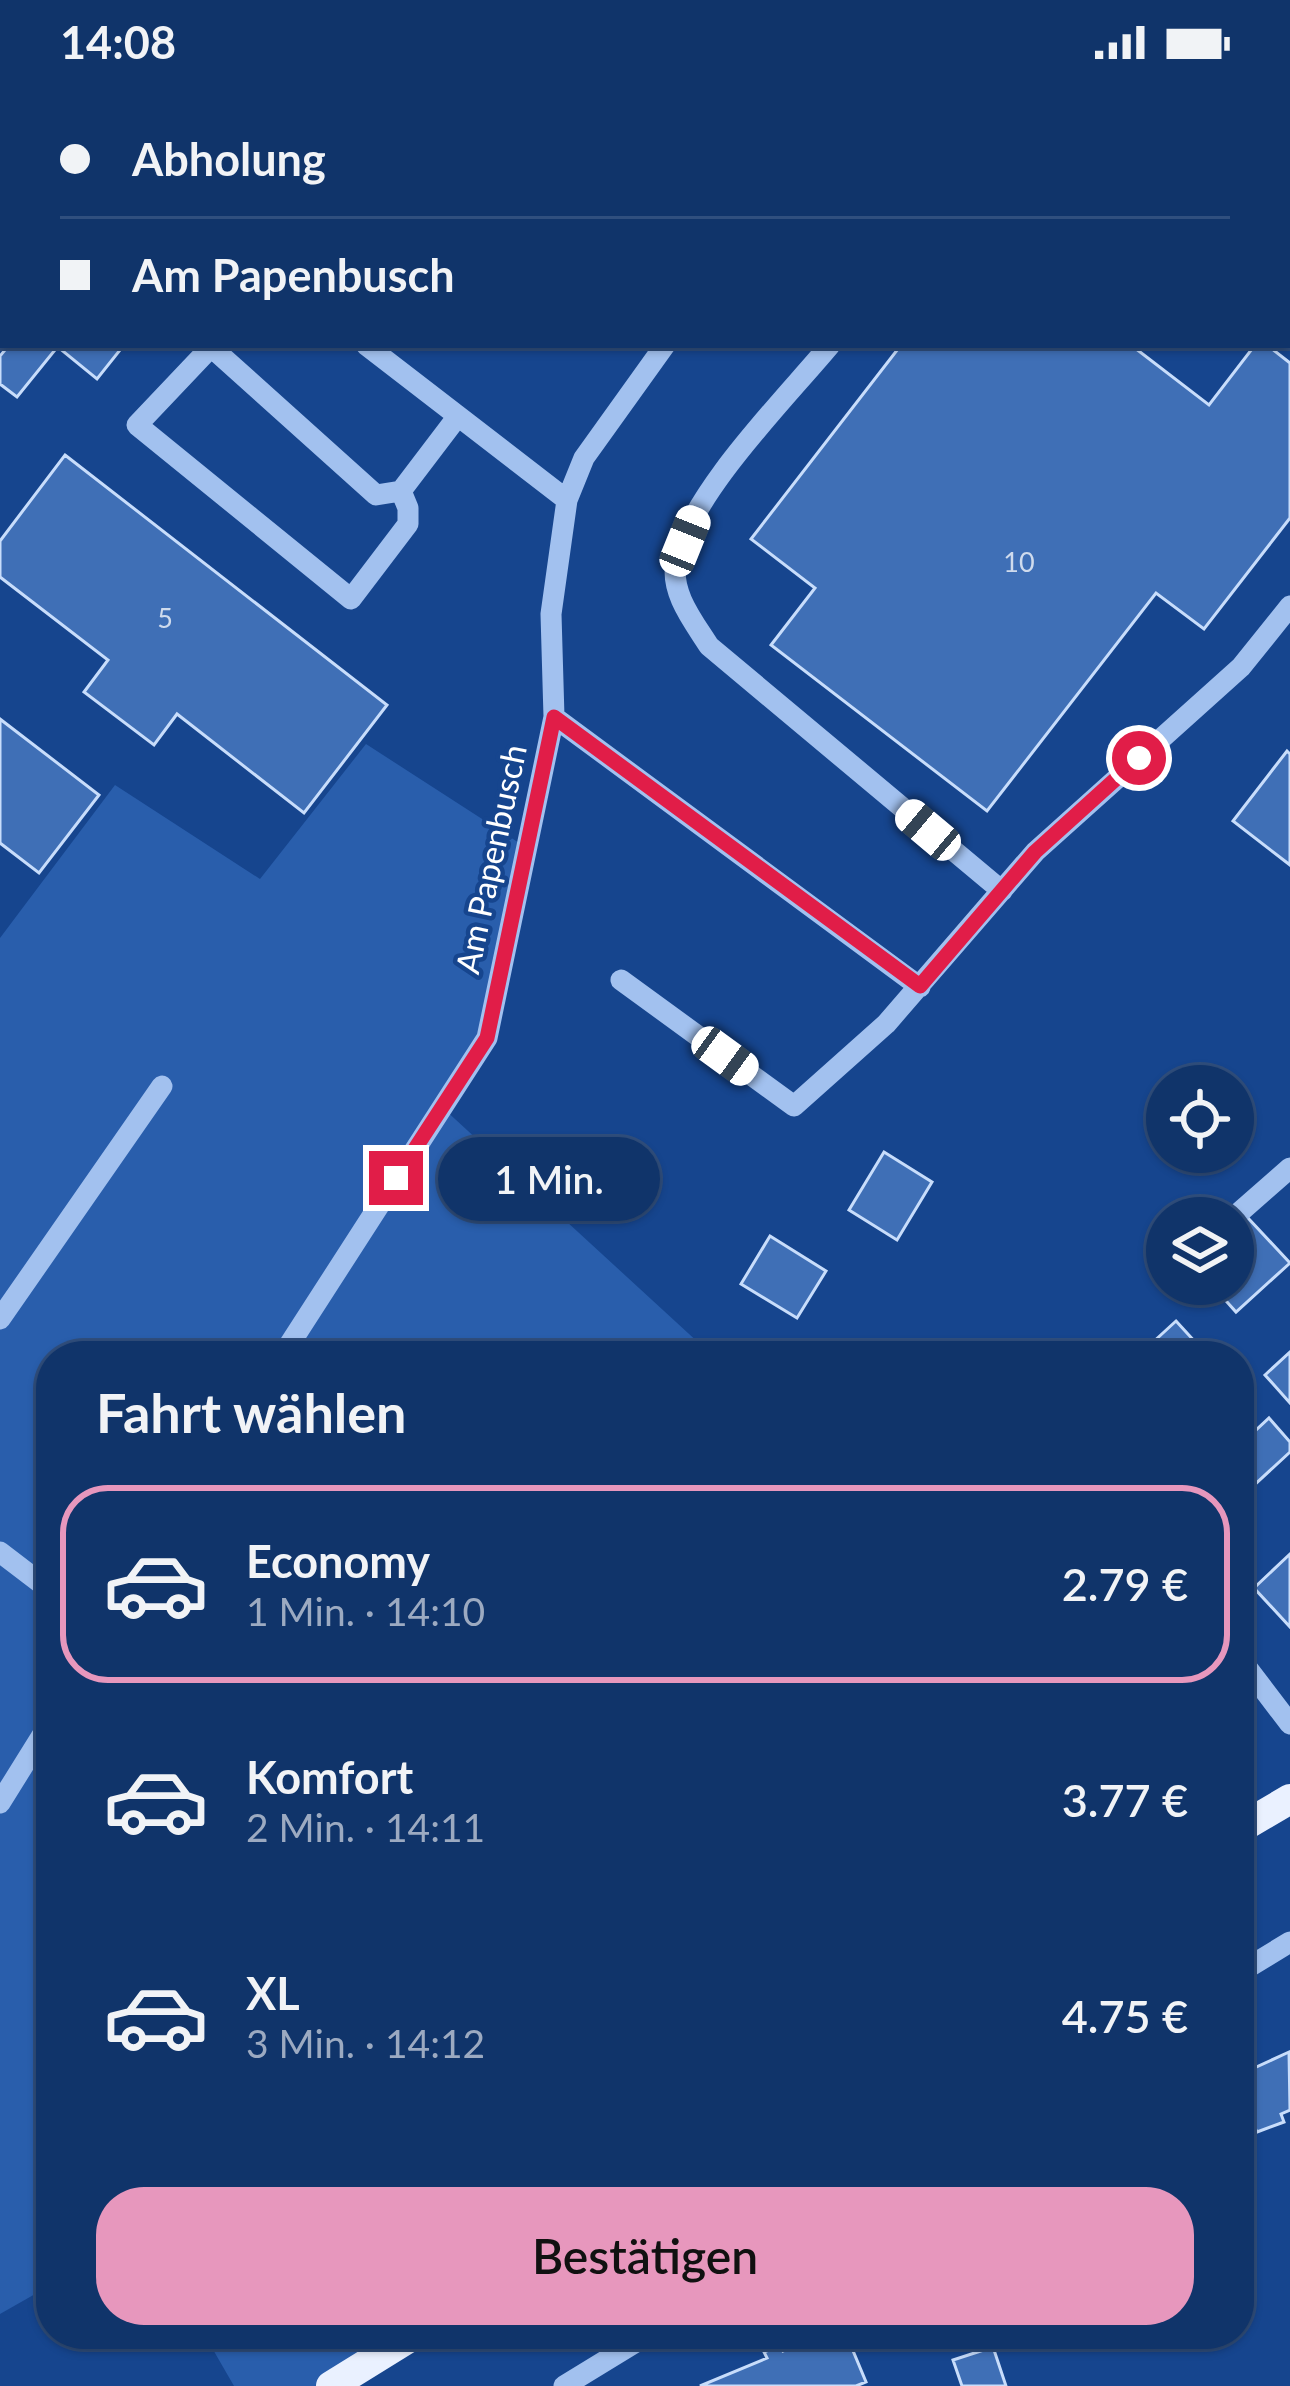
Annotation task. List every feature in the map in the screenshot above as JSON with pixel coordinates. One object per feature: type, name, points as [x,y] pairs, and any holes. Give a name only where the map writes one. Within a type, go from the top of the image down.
[{"type":"main road","points":[[1254,1820],[1290,1799]]},
{"type":"main road","points":[[331,2386],[391,2349]]},
{"type":"street","points":[[207,348],[137,425],[351,599],[408,524],[401,490]]},
{"type":"street","points":[[211,348],[376,495],[401,490],[458,416]]},
{"type":"street","points":[[370,348],[567,500]]},
{"type":"street","name":"Am Papenbusch","points":[[292,1341],[487,1038],[554,717],[550,614],[567,500],[584,458],[663,348]]},
{"type":"street","points":[[828,348],[694,517],[675,565],[682,603],[709,646],[1001,891]]},
{"type":"street","points":[[621,980],[794,1106],[886,1024],[1035,852],[1241,667],[1290,606]]},
{"type":"street","points":[[554,717],[920,986]]},
{"type":"street","points":[[0,1319],[162,1086]]},
{"type":"street","points":[[1254,1200],[1290,1168]]},
{"type":"street","points":[[0,1552],[36,1580]]},
{"type":"street","points":[[1254,1677],[1290,1724]]},
{"type":"street","points":[[0,1803],[36,1745]]},
{"type":"street","points":[[1254,1964],[1290,1942]]},
{"type":"street","points":[[564,2386],[624,2349]]},
{"type":"shaded area","points":[[366,744],[527,848],[487,1038],[443,1108],[697,1341],[36,1341],[36,2294],[0,2314],[0,938],[115,785],[260,879]]},
{"type":"shaded area","points":[[213,2349],[391,2349],[331,2386],[234,2386]]},
{"type":"building","points":[[7,348],[57,348],[17,397],[0,384],[0,356]]},
{"type":"building","points":[[59,348],[122,348],[97,379]]},
{"type":"building","points":[[899,348],[1135,348],[1209,405],[1253,348],[1271,348],[1290,363],[1290,518],[1204,629],[1156,593],[987,811],[771,645],[815,588],[751,539]]},
{"type":"building","points":[[65,455],[387,705],[304,813],[177,714],[154,745],[84,692],[108,660],[0,577],[0,541]]},
{"type":"building","points":[[0,719],[99,795],[39,873],[0,843]]},
{"type":"building","points":[[1287,751],[1290,754],[1290,865],[1233,821]]},
{"type":"building","points":[[884,1152],[932,1182],[897,1240],[849,1210]]},
{"type":"building","points":[[1254,1224],[1290,1263],[1254,1296]]},
{"type":"building","points":[[770,1236],[826,1271],[797,1318],[741,1284]]},
{"type":"building","points":[[1176,1321],[1194,1341],[1154,1341]]},
{"type":"building","points":[[1290,1352],[1290,1403],[1265,1375]]},
{"type":"building","points":[[1269,1418],[1290,1442],[1290,1452],[1254,1485],[1254,1432]]},
{"type":"building","points":[[1290,1554],[1290,1627],[1254,1588]]},
{"type":"building","points":[[1289,2052],[1290,2110],[1281,2114],[1284,2122],[1257,2132],[1254,2125],[1254,2068]]},
{"type":"building","points":[[852,2349],[866,2382],[856,2386],[700,2386],[767,2358],[764,2352]]},
{"type":"building","points":[[994,2349],[1006,2386],[962,2386],[953,2360]]},
{"type":"route","points":[[396,1178],[487,1038],[554,717],[920,986],[1035,852],[1139,758]]}]
